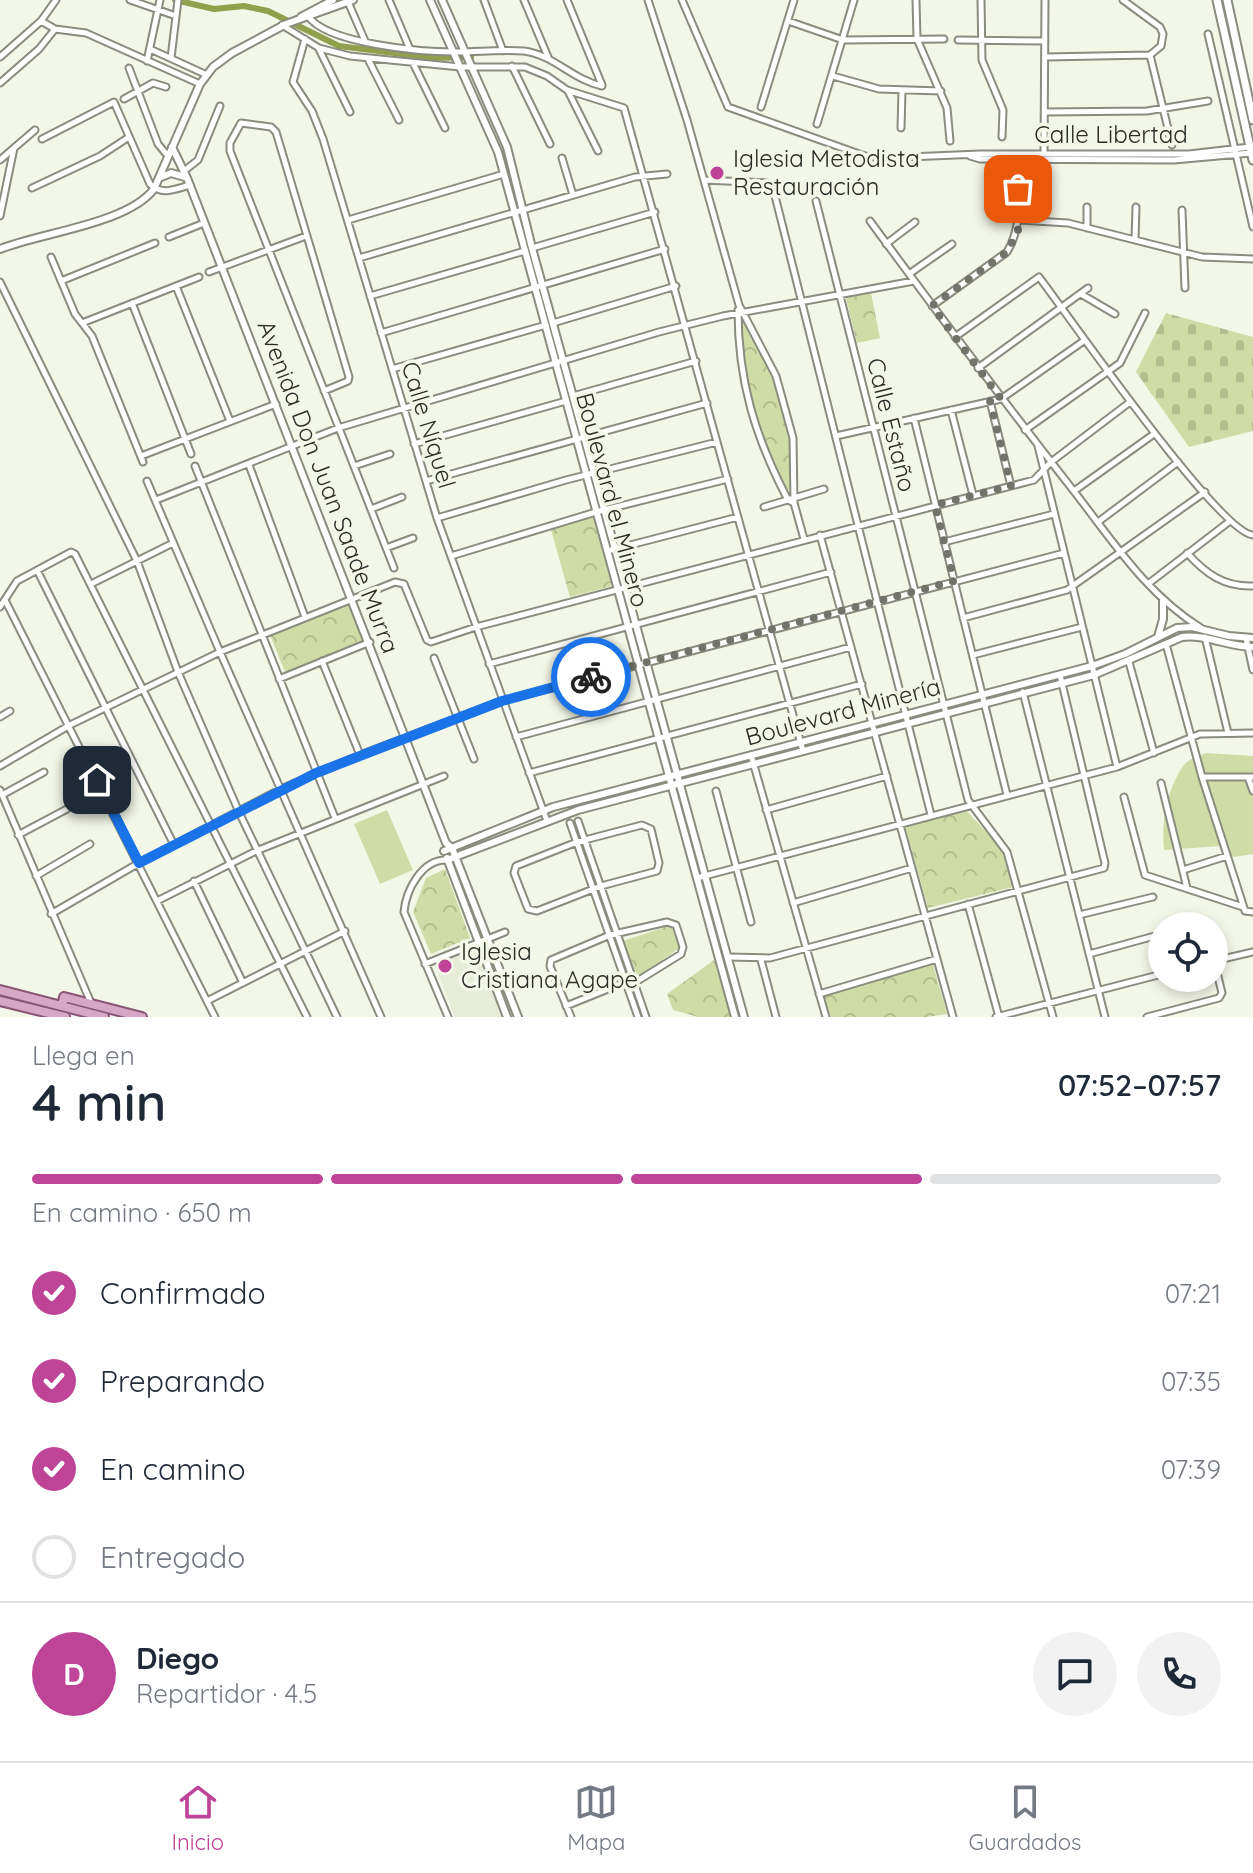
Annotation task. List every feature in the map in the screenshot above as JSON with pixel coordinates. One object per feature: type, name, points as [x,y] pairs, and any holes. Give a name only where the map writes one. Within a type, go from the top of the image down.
[{"type":"main road","points":[[1217,0],[1252,152]]},
{"type":"main road","points":[[1227,0],[1253,120]]},
{"type":"main road","points":[[0,990],[100,1016]]},
{"type":"main road","points":[[62,1006],[64,997],[142,1017]]},
{"type":"main road","points":[[0,1001],[65,1017]]},
{"type":"street","points":[[0,57],[41,21],[56,0]]},
{"type":"street","points":[[130,0],[176,16]]},
{"type":"street","points":[[147,61],[160,0]]},
{"type":"street","points":[[389,0],[409,47]]},
{"type":"street","name":"Boulevard el Minero","points":[[430,0],[494,139],[573,396],[580,438]]},
{"type":"street","name":"Boulevard el Minero","points":[[442,0],[507,147],[518,211]]},
{"type":"street","points":[[484,0],[503,51]]},
{"type":"street","points":[[524,0],[549,58]]},
{"type":"street","points":[[284,24],[319,48],[368,59],[413,63],[524,51],[549,58],[577,78],[602,86],[567,0]]},
{"type":"street","points":[[648,0],[741,312],[776,376],[793,438],[792,500]]},
{"type":"street","name":"Calle Libertad","points":[[682,0],[728,107],[865,156],[1202,156],[1252,152]]},
{"type":"street","points":[[761,107],[794,0]]},
{"type":"street","points":[[817,124],[854,0]]},
{"type":"street","points":[[916,0],[917,39],[941,91],[949,118],[950,141]]},
{"type":"street","points":[[981,0],[982,60],[1003,110],[1002,137]]},
{"type":"street","points":[[1044,156],[1045,0]]},
{"type":"street","points":[[1045,57],[1150,55],[1161,46],[1163,34],[1160,27],[1123,0]]},
{"type":"street","points":[[303,17],[329,1]]},
{"type":"street","points":[[0,249],[116,214],[143,200],[154,189],[200,84],[232,53],[284,24],[351,1],[366,42]]},
{"type":"street","points":[[171,58],[177,2]]},
{"type":"street","points":[[303,17],[321,29],[366,42],[535,70],[567,90],[624,108],[803,751]]},
{"type":"street","points":[[41,21],[55,29],[86,33],[200,84]]},
{"type":"street","points":[[788,21],[843,40],[944,39]]},
{"type":"street","points":[[0,83],[39,49],[55,29]]},
{"type":"street","points":[[1208,34],[1253,227]]},
{"type":"street","name":"Calle Níquel","points":[[305,39],[293,82],[316,120],[437,518],[547,821]]},
{"type":"street","points":[[958,40],[1045,41]]},
{"type":"street","points":[[319,48],[350,112]]},
{"type":"street","points":[[150,49],[207,75]]},
{"type":"street","points":[[1150,55],[1172,145]]},
{"type":"street","points":[[368,59],[399,120]]},
{"type":"street","points":[[413,63],[445,128]]},
{"type":"street","points":[[512,66],[550,144]]},
{"type":"street","points":[[129,68],[159,146],[168,156]]},
{"type":"street","points":[[833,76],[879,89],[941,91]]},
{"type":"street","points":[[124,99],[153,83],[166,87]]},
{"type":"street","points":[[567,90],[598,151]]},
{"type":"street","points":[[901,128],[902,91]]},
{"type":"street","points":[[1045,112],[1129,112],[1208,101]]},
{"type":"street","points":[[42,139],[114,102],[145,176],[154,189],[165,192],[187,178],[198,160],[220,106]]},
{"type":"street","points":[[324,391],[348,381],[349,377],[276,132],[271,127],[241,123],[229,149],[338,428],[394,568]]},
{"type":"street","points":[[0,160],[35,130]]},
{"type":"street","points":[[32,188],[100,156],[129,137]]},
{"type":"street","points":[[159,146],[172,147]]},
{"type":"street","name":"Avenida Don Juan Saade Murra","points":[[172,147],[187,178],[370,642],[507,1017]]},
{"type":"street","points":[[0,216],[14,148]]},
{"type":"street","name":"Calle Libertad","points":[[969,156],[980,159],[1044,156]]},
{"type":"street","points":[[562,158],[573,195]]},
{"type":"street","points":[[932,306],[1007,252],[1018,231],[1017,159]]},
{"type":"street","points":[[159,178],[171,173],[187,178]]},
{"type":"street","points":[[348,220],[504,174]]},
{"type":"street","points":[[359,258],[644,175],[667,174]]},
{"type":"street","points":[[704,180],[772,185],[931,815]]},
{"type":"street","name":"Calle Estaño","points":[[816,201],[969,805],[1004,846],[1053,1017]]},
{"type":"street","points":[[1087,207],[1087,228]]},
{"type":"street","points":[[1135,240],[1136,207]]},
{"type":"street","points":[[1182,210],[1185,288]]},
{"type":"street","points":[[370,296],[655,212]]},
{"type":"street","points":[[1019,220],[1060,222],[1212,258],[1253,259]]},
{"type":"street","points":[[870,221],[1001,399],[1120,552],[1163,601],[1203,629],[1228,733]]},
{"type":"street","points":[[886,244],[915,222]]},
{"type":"street","points":[[169,237],[204,223]]},
{"type":"street","points":[[209,272],[306,236]]},
{"type":"street","points":[[61,281],[155,243]]},
{"type":"street","points":[[909,274],[952,244]]},
{"type":"street","points":[[381,333],[665,249]]},
{"type":"street","points":[[51,257],[82,323],[92,336],[142,459],[185,438],[276,404]]},
{"type":"street","points":[[82,323],[199,277]]},
{"type":"street","points":[[955,337],[1039,277],[1154,434],[1230,521],[1243,533],[1253,535]]},
{"type":"street","points":[[156,500],[338,428],[686,324],[914,281]]},
{"type":"street","points":[[0,282],[137,561],[178,672],[256,851],[337,1017]]},
{"type":"street","points":[[176,286],[230,421]]},
{"type":"street","points":[[392,369],[676,286]]},
{"type":"street","points":[[978,368],[1088,288]]},
{"type":"street","points":[[1081,294],[1115,314]]},
{"type":"street","points":[[132,303],[191,454]]},
{"type":"street","points":[[741,312],[743,379],[763,449],[792,500],[804,539]]},
{"type":"street","points":[[1025,430],[1123,359],[1145,313]]},
{"type":"street","points":[[836,436],[1001,399],[1085,340]]},
{"type":"street","name":"Boulevard el Minero","points":[[560,361],[566,401],[580,438],[596,512],[621,588],[638,665],[678,773],[744,1017]]},
{"type":"street","points":[[573,396],[696,361]]},
{"type":"street","points":[[414,444],[566,401]]},
{"type":"street","points":[[990,401],[1011,486]]},
{"type":"street","points":[[0,766],[70,725],[220,652],[400,581],[430,642],[621,588],[1037,479],[1051,462],[1130,402]]},
{"type":"street","points":[[426,481],[707,403]]},
{"type":"street","points":[[951,410],[973,495]]},
{"type":"street","points":[[914,418],[1007,795]]},
{"type":"street","points":[[1074,491],[1154,434]]},
{"type":"street","points":[[437,518],[717,442]]},
{"type":"street","points":[[1038,445],[1117,767]]},
{"type":"street","points":[[354,466],[390,454]]},
{"type":"street","points":[[1098,522],[1178,462]]},
{"type":"street","points":[[249,465],[305,617]]},
{"type":"street","points":[[195,466],[335,818]]},
{"type":"street","name":"Boulevard el Minero","points":[[590,475],[605,510],[621,588]]},
{"type":"street","points":[[451,556],[596,512],[728,479]]},
{"type":"street","points":[[147,481],[381,1017]]},
{"type":"street","points":[[764,507],[824,489]]},
{"type":"street","points":[[963,618],[1072,588],[1205,492]]},
{"type":"street","points":[[371,509],[402,497]]},
{"type":"street","points":[[944,542],[1054,514]]},
{"type":"street","points":[[607,551],[738,517]]},
{"type":"street","points":[[1148,584],[1230,521]]},
{"type":"street","points":[[820,535],[953,1017]]},
{"type":"street","points":[[386,548],[413,538]]},
{"type":"street","points":[[91,584],[173,543]]},
{"type":"street","points":[[0,607],[17,581],[74,552],[307,1017]]},
{"type":"street","points":[[51,914],[139,863],[281,789],[502,701],[1064,553]]},
{"type":"street","points":[[1187,553],[1205,572],[1220,581],[1236,586],[1253,586]]},
{"type":"street","points":[[37,570],[174,845]]},
{"type":"street","points":[[489,664],[831,572]]},
{"type":"street","points":[[5,599],[215,1017]]},
{"type":"street","points":[[1158,637],[1163,619],[1163,601]]},
{"type":"street","name":"Boulevard el Minero","points":[[631,625],[646,662],[652,700]]},
{"type":"street","points":[[973,655],[1082,627]]},
{"type":"street","name":"Boulevard Minería","points":[[447,847],[543,811],[678,773],[1092,666],[1177,628],[1203,629],[1249,638]]},
{"type":"street","name":"Boulevard Minería","points":[[447,859],[547,821],[672,785],[1094,675],[1182,637],[1250,647]]},
{"type":"street","points":[[1249,638],[1253,670]]},
{"type":"street","points":[[279,679],[370,642]]},
{"type":"street","points":[[1166,644],[1191,741],[1227,856],[1244,907],[1248,912],[1253,912]]},
{"type":"street","points":[[1143,645],[1147,654]]},
{"type":"street","points":[[516,737],[851,647]]},
{"type":"street","points":[[434,658],[474,759]]},
{"type":"street","points":[[322,661],[360,755]]},
{"type":"street","points":[[1129,662],[1154,753]]},
{"type":"street","points":[[728,957],[761,960],[1102,869],[1106,865],[1060,675]]},
{"type":"street","points":[[529,773],[862,684]]},
{"type":"street","points":[[1021,685],[1105,1017]]},
{"type":"street","points":[[0,717],[10,711]]},
{"type":"street","points":[[697,878],[1117,767],[1205,734],[1253,733]]},
{"type":"street","name":"Boulevard el Minero","points":[[664,738],[672,785],[735,1017]]},
{"type":"street","points":[[751,755],[826,1017]]},
{"type":"street","points":[[44,772],[1,793],[51,914],[100,1016]]},
{"type":"street","points":[[157,901],[256,851],[444,776]]},
{"type":"street","points":[[766,810],[887,776]]},
{"type":"street","points":[[1202,777],[1251,777],[1253,791]]},
{"type":"street","points":[[1161,783],[1187,889]]},
{"type":"street","points":[[716,791],[751,922]]},
{"type":"street","points":[[1124,797],[1143,873],[1150,878],[1244,907]]},
{"type":"street","points":[[18,835],[67,809]]},
{"type":"street","points":[[578,821],[646,1017]]},
{"type":"street","points":[[570,823],[638,1017]]},
{"type":"street","points":[[642,825],[651,829],[659,863],[657,871],[601,886],[533,912],[526,905],[514,873],[516,866],[577,842],[642,825]]},
{"type":"street","points":[[36,876],[90,844]]},
{"type":"street","points":[[447,847],[447,859],[419,873],[404,906],[405,917],[448,1017]]},
{"type":"street","points":[[1183,870],[1227,856]]},
{"type":"street","name":"Avenida Don Juan Saade Murra","points":[[447,859],[487,939],[518,1017]]},
{"type":"street","points":[[793,903],[912,868]]},
{"type":"street","points":[[194,881],[243,983]]},
{"type":"street","points":[[1079,915],[1153,897]]},
{"type":"street","points":[[968,904],[998,1017],[1148,978]]},
{"type":"street","points":[[566,1006],[634,981],[682,952],[676,925],[667,922],[610,935],[551,960],[550,966],[566,1006],[571,1017]]},
{"type":"street","points":[[207,1001],[345,931]]},
{"type":"street","points":[[425,964],[505,932]]},
{"type":"street","points":[[1089,954],[1148,938]]},
{"type":"street","points":[[1228,958],[1253,952]]},
{"type":"street","points":[[819,994],[937,959]]},
{"type":"street","points":[[761,960],[776,1017]]},
{"type":"street","points":[[1147,1017],[1214,1002],[1222,992]]},
{"type":"shaded area","points":[[476,946],[504,1017],[455,1017],[434,963]]},
{"type":"green space","points":[[871,293],[880,338],[857,343],[846,298]]},
{"type":"green space","points":[[1166,313],[1253,337],[1253,431],[1189,447],[1136,372]]},
{"type":"green space","points":[[744,319],[770,367],[791,442],[792,489],[786,490],[776,470],[753,409],[741,346],[739,323]]},
{"type":"green space","points":[[593,516],[612,586],[570,597],[551,530]]},
{"type":"green space","points":[[349,603],[363,642],[285,672],[270,635]]},
{"type":"green space","points":[[1206,753],[1253,756],[1253,854],[1233,857],[1221,846],[1164,850],[1163,828],[1173,784],[1186,763]]},
{"type":"green space","points":[[965,809],[1001,848],[1013,887],[928,908],[905,826]]},
{"type":"green space","points":[[387,810],[413,870],[380,884],[354,824]]},
{"type":"green space","points":[[445,869],[470,938],[431,954],[413,912],[426,878]]},
{"type":"green space","points":[[671,925],[679,948],[638,978],[623,941]]},
{"type":"green space","points":[[714,960],[731,1017],[698,1017],[673,1010],[667,994]]},
{"type":"green space","points":[[933,964],[947,1014],[927,1017],[831,1017],[824,995]]},
{"type":"waterway","points":[[175,0],[214,9],[244,6],[268,11],[339,46],[434,58],[471,57]]},
{"type":"way so far","points":[[591,677],[954,581],[935,505],[1011,486],[990,401],[1001,399],[932,306],[1007,252],[1018,231],[1018,189]]},
{"type":"place","name":"Iglesia Metodista Restauración","points":[[717,173]]},
{"type":"place","name":"Iglesia Cristiana Agape","points":[[445,966]]},
{"type":"route","points":[[97,780],[139,863],[316,773],[502,701],[591,677]]}]
